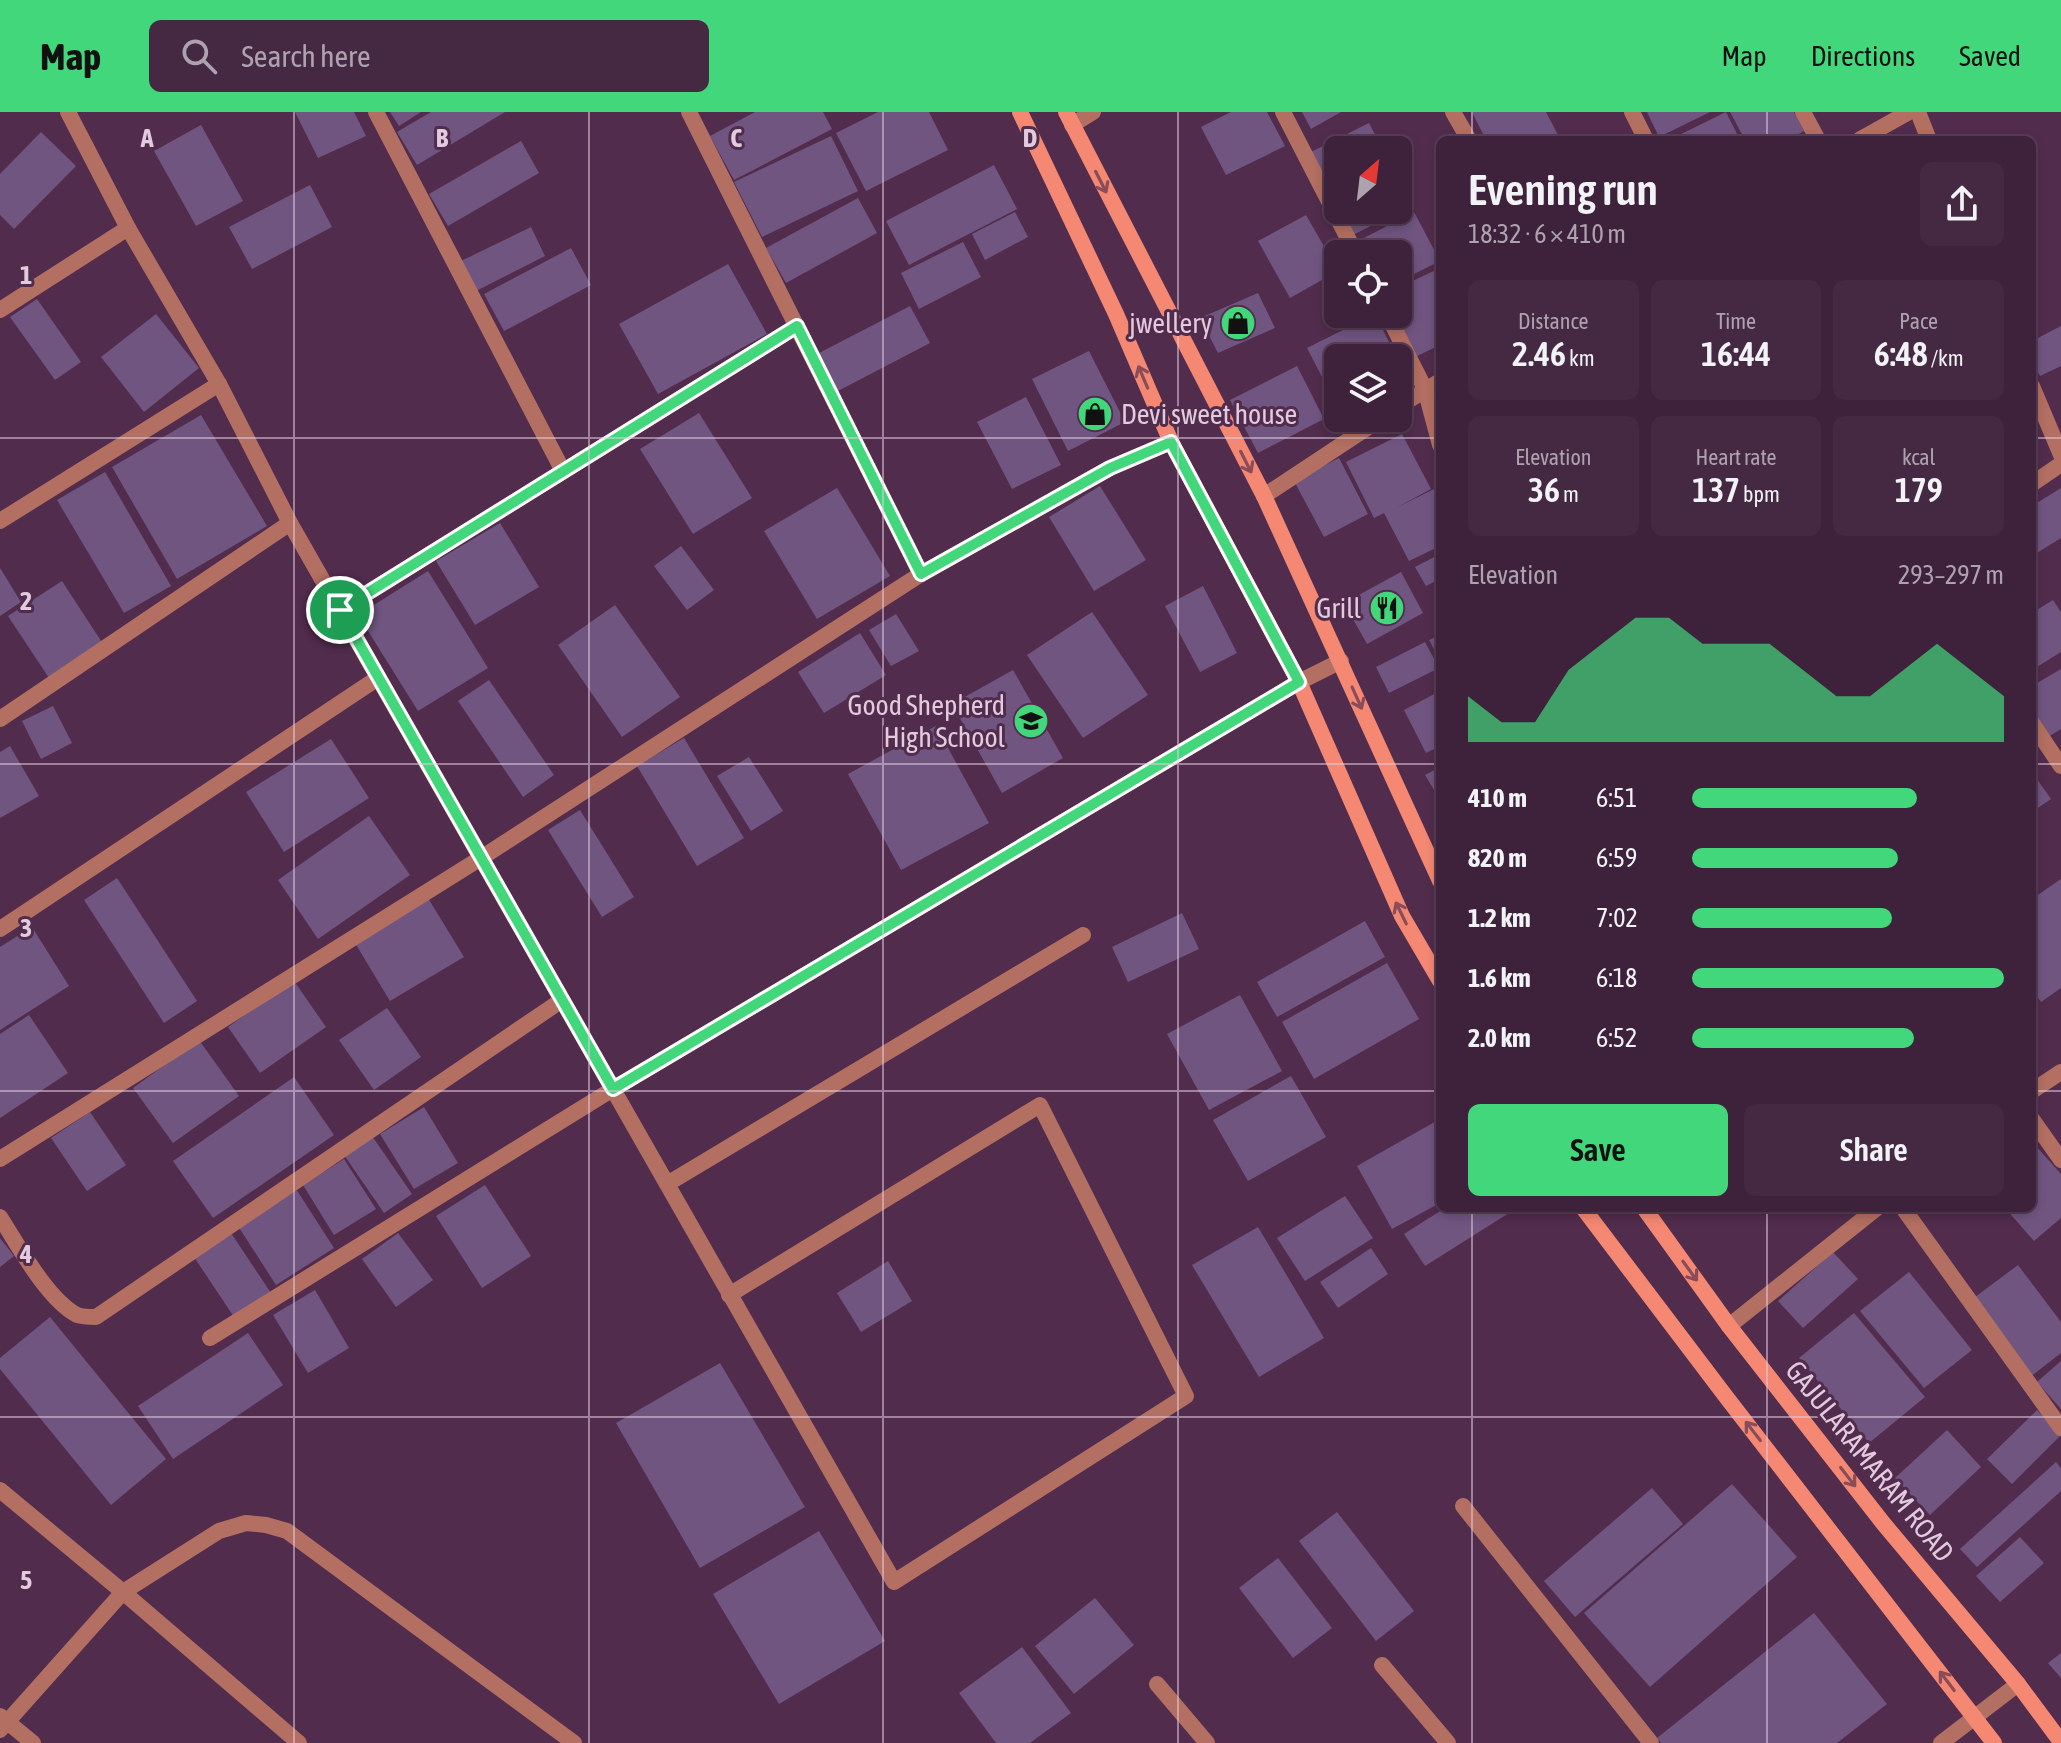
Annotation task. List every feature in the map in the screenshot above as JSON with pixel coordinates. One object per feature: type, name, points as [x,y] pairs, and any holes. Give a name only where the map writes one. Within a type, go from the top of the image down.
[{"type":"main road","points":[[1020,112],[1116,314],[1171,442],[1299,682],[1402,916],[1436,974]]},
{"type":"main road","points":[[1069,118],[1264,496],[1436,872]]},
{"type":"main road","points":[[1586,1212],[1994,1743]]},
{"type":"main road","name":"GAJULARAMARAM ROAD","points":[[1647,1212],[1729,1326],[1883,1523],[2018,1684],[2061,1742]]},
{"type":"street","points":[[68,112],[128,228],[219,384],[290,523],[729,1295],[894,1582],[1186,1396],[1040,1105],[729,1295]]},
{"type":"street","points":[[376,112],[563,471]]},
{"type":"street","points":[[689,112],[921,574]]},
{"type":"street","points":[[1069,118],[1093,112]]},
{"type":"street","points":[[1283,112],[1349,240]]},
{"type":"street","points":[[1453,112],[1467,136]]},
{"type":"street","points":[[1632,112],[1644,136]]},
{"type":"street","points":[[1803,112],[1816,136]]},
{"type":"street","points":[[1866,136],[1909,112]]},
{"type":"street","points":[[1918,112],[1927,136]]},
{"type":"street","points":[[0,310],[128,228]]},
{"type":"street","points":[[340,610],[797,326]]},
{"type":"street","points":[[1396,328],[1433,385],[1436,411]]},
{"type":"street","points":[[0,521],[219,384]]},
{"type":"street","points":[[1412,398],[1433,385]]},
{"type":"street","points":[[2036,396],[2061,455]]},
{"type":"street","points":[[1264,496],[1361,432]]},
{"type":"street","points":[[0,1159],[481,858],[921,574],[1110,468],[1171,442]]},
{"type":"street","points":[[2036,481],[2061,464]]},
{"type":"street","points":[[0,719],[290,523]]},
{"type":"street","points":[[210,1338],[613,1089],[1299,682],[1341,661]]},
{"type":"street","points":[[0,929],[378,678]]},
{"type":"street","points":[[2036,729],[2061,766]]},
{"type":"street","points":[[667,1184],[1083,935]]},
{"type":"street","points":[[0,1217],[43,1283],[79,1316],[96,1317],[562,1000]]},
{"type":"street","points":[[2036,1088],[2061,1072]]},
{"type":"street","points":[[2036,1125],[2061,1160]]},
{"type":"street","points":[[1729,1326],[1872,1212]]},
{"type":"street","points":[[1906,1212],[2061,1428]]},
{"type":"street","points":[[0,1490],[299,1743]]},
{"type":"street","points":[[1463,1506],[1651,1743]]},
{"type":"street","points":[[33,1743],[2,1722],[123,1592],[219,1531],[246,1523],[287,1531],[574,1743]]},
{"type":"street","points":[[1382,1665],[1448,1743]]},
{"type":"street","points":[[1157,1684],[1207,1743]]},
{"type":"street","points":[[1941,1743],[2018,1684]]},
{"type":"building","points":[[295,112],[354,112],[366,136],[318,158]]},
{"type":"building","points":[[390,112],[421,112],[399,126]]},
{"type":"building","points":[[431,112],[505,112],[417,165],[397,132]]},
{"type":"building","points":[[755,112],[823,112],[832,129],[734,180],[710,136]]},
{"type":"building","points":[[878,112],[929,112],[948,150],[866,191],[836,133]]},
{"type":"building","points":[[1231,112],[1267,112],[1285,146],[1226,175],[1201,127]]},
{"type":"building","points":[[1302,112],[1341,112],[1311,129]]},
{"type":"building","points":[[1472,112],[1546,112],[1558,136],[1484,136]]},
{"type":"building","points":[[1647,112],[1710,112],[1661,136]]},
{"type":"building","points":[[1726,112],[1738,136],[1677,136]]},
{"type":"building","points":[[1730,112],[1794,112],[1804,131],[1795,136],[1743,136]]},
{"type":"building","points":[[1369,123],[1376,136],[1343,136]]},
{"type":"building","points":[[201,125],[243,201],[196,226],[154,151]]},
{"type":"building","points":[[41,132],[76,166],[14,229],[0,215],[0,174]]},
{"type":"building","points":[[831,136],[858,191],[762,237],[734,182]]},
{"type":"building","points":[[521,141],[539,173],[448,226],[429,194]]},
{"type":"building","points":[[1324,146],[1324,184],[1309,153]]},
{"type":"building","points":[[994,165],[1017,209],[909,265],[886,221]]},
{"type":"building","points":[[310,185],[332,227],[252,269],[229,227]]},
{"type":"building","points":[[858,198],[877,233],[786,283],[766,248]]},
{"type":"building","points":[[1015,212],[1028,237],[985,260],[972,234]]},
{"type":"building","points":[[1414,212],[1436,253],[1436,263],[1412,275],[1412,240],[1363,240],[1391,224],[1412,224]]},
{"type":"building","points":[[1306,215],[1324,246],[1324,279],[1290,298],[1258,241]]},
{"type":"building","points":[[1345,224],[1375,224],[1351,236]]},
{"type":"building","points":[[531,227],[545,256],[476,291],[461,261]]},
{"type":"building","points":[[963,242],[981,277],[919,309],[901,273]]},
{"type":"building","points":[[571,248],[591,285],[504,331],[484,294]]},
{"type":"building","points":[[728,264],[767,334],[658,394],[619,324]]},
{"type":"building","points":[[1436,270],[1436,347],[1415,357],[1412,344],[1409,344],[1402,328],[1412,328],[1412,281]]},
{"type":"building","name":"jwellery","points":[[1258,293],[1275,328],[1218,353],[1200,318]]},
{"type":"building","points":[[37,299],[81,362],[55,380],[10,317]]},
{"type":"building","points":[[910,306],[930,343],[838,391],[819,353]]},
{"type":"building","points":[[156,314],[199,368],[144,412],[101,357]]},
{"type":"building","points":[[2061,326],[2061,366],[2040,376],[2036,368],[2036,339]]},
{"type":"building","points":[[1347,328],[1382,328],[1390,344],[1324,344],[1324,381],[1307,348]]},
{"type":"building","points":[[1089,351],[1125,422],[1068,451],[1032,379]]},
{"type":"building","points":[[1297,366],[1324,419],[1258,453],[1230,400]]},
{"type":"building","points":[[1026,397],[1061,465],[1012,489],[977,422]]},
{"type":"building","points":[[699,413],[752,498],[693,534],[640,449]]},
{"type":"building","points":[[201,415],[267,526],[177,579],[112,467]]},
{"type":"building","points":[[1402,434],[1431,489],[1396,508],[1436,488],[1436,548],[1409,561],[1384,513],[1374,518],[1346,462]]},
{"type":"building","points":[[1339,458],[1368,514],[1324,537],[1294,481]]},
{"type":"building","points":[[105,472],[171,586],[124,613],[57,500]]},
{"type":"building","points":[[1100,486],[1146,560],[1094,591],[1049,517]]},
{"type":"building","points":[[837,488],[890,576],[817,619],[764,531]]},
{"type":"building","points":[[2061,488],[2061,538],[2036,554],[2036,504]]},
{"type":"building","points":[[500,523],[539,587],[475,625],[436,561]]},
{"type":"building","points":[[681,546],[714,590],[687,610],[654,566]]},
{"type":"building","points":[[1436,556],[1436,581],[1426,586],[1415,567]]},
{"type":"building","points":[[0,568],[21,602],[0,616]]},
{"type":"building","points":[[428,571],[488,668],[418,711],[358,615]]},
{"type":"building","points":[[1401,572],[1423,613],[1367,644],[1344,603]]},
{"type":"building","points":[[62,581],[103,644],[49,678],[8,616]]},
{"type":"building","points":[[1203,586],[1237,653],[1200,672],[1165,606]]},
{"type":"building","points":[[2053,600],[2061,612],[2061,652],[2036,668],[2036,611]]},
{"type":"building","points":[[615,605],[680,697],[622,737],[558,645]]},
{"type":"building","points":[[1092,612],[1148,695],[1083,738],[1027,655]]},
{"type":"building","points":[[896,614],[919,651],[891,666],[869,630]]},
{"type":"building","points":[[860,633],[886,675],[824,713],[798,672]]},
{"type":"building","points":[[1436,637],[1436,653],[1429,640]]},
{"type":"building","points":[[1425,642],[1436,662],[1436,670],[1389,693],[1376,667]]},
{"type":"building","points":[[2061,669],[2061,729],[2048,737],[2036,718],[2036,684]]},
{"type":"building","points":[[1013,670],[1063,758],[1002,793],[952,704]]},
{"type":"building","points":[[489,680],[554,775],[523,797],[458,701]]},
{"type":"building","points":[[1436,693],[1436,748],[1426,753],[1404,710]]},
{"type":"building","points":[[53,706],[72,743],[41,759],[22,721]]},
{"type":"building","points":[[936,726],[989,823],[901,870],[848,774]]},
{"type":"building","points":[[684,738],[744,838],[697,866],[637,766]]},
{"type":"building","points":[[331,739],[369,798],[284,852],[246,792]]},
{"type":"building","points":[[10,746],[39,796],[0,818],[0,752]]},
{"type":"building","points":[[749,757],[783,811],[751,831],[717,776]]},
{"type":"building","points":[[1436,769],[1436,793],[1425,775]]},
{"type":"building","points":[[2036,778],[2051,799],[2036,809]]},
{"type":"building","points":[[580,810],[634,897],[602,917],[548,830]]},
{"type":"building","points":[[369,816],[410,875],[318,939],[278,880]]},
{"type":"building","points":[[117,878],[197,1001],[164,1023],[84,900]]},
{"type":"building","points":[[2061,879],[2061,988],[2041,1002],[2036,995],[2036,896]]},
{"type":"building","points":[[428,898],[464,957],[390,1001],[355,943]]},
{"type":"building","points":[[1182,913],[1199,949],[1128,982],[1112,947]]},
{"type":"building","points":[[1365,921],[1385,957],[1277,1017],[1257,982]]},
{"type":"building","points":[[32,927],[69,986],[0,1030],[0,947]]},
{"type":"building","points":[[1387,963],[1419,1019],[1314,1079],[1282,1022]]},
{"type":"building","points":[[294,981],[326,1027],[260,1073],[228,1027]]},
{"type":"building","points":[[1240,995],[1282,1071],[1209,1110],[1167,1034]]},
{"type":"building","points":[[387,1008],[421,1057],[374,1090],[339,1040]]},
{"type":"building","points":[[29,1015],[68,1073],[0,1118],[0,1034]]},
{"type":"building","points":[[199,1040],[239,1096],[173,1143],[133,1088]]},
{"type":"building","points":[[1291,1076],[1326,1137],[1248,1181],[1213,1120]]},
{"type":"building","points":[[294,1077],[334,1135],[213,1218],[173,1161]]},
{"type":"building","points":[[424,1107],[458,1163],[414,1189],[380,1134]]},
{"type":"building","points":[[90,1112],[126,1165],[87,1191],[51,1138]]},
{"type":"building","points":[[1436,1121],[1436,1205],[1392,1229],[1357,1166]]},
{"type":"building","points":[[372,1136],[412,1194],[384,1213],[344,1155]]},
{"type":"building","points":[[2036,1146],[2061,1174],[2061,1218],[2034,1241],[2009,1212],[2036,1212]]},
{"type":"building","points":[[344,1159],[376,1209],[334,1235],[303,1185]]},
{"type":"building","points":[[485,1185],[531,1256],[482,1288],[436,1216]]},
{"type":"building","points":[[296,1189],[334,1248],[276,1285],[238,1226]]},
{"type":"building","points":[[1345,1196],[1373,1238],[1305,1281],[1277,1238]]},
{"type":"building","points":[[1439,1212],[1511,1212],[1425,1266],[1404,1234]]},
{"type":"building","points":[[1258,1227],[1324,1338],[1259,1377],[1192,1265]]},
{"type":"building","points":[[231,1233],[271,1293],[234,1317],[194,1257]]},
{"type":"building","points":[[398,1233],[433,1280],[396,1307],[362,1259]]},
{"type":"building","points":[[0,1238],[14,1256],[0,1267]]},
{"type":"building","points":[[1371,1248],[1388,1274],[1338,1308],[1320,1282]]},
{"type":"building","points":[[1833,1252],[1858,1279],[1803,1328],[1778,1301]]},
{"type":"building","points":[[888,1261],[912,1301],[861,1332],[837,1293]]},
{"type":"building","points":[[2018,1265],[2061,1322],[2061,1353],[2030,1377],[1971,1300]]},
{"type":"building","points":[[1909,1272],[1972,1350],[1924,1388],[1860,1311]]},
{"type":"building","points":[[315,1290],[349,1348],[308,1373],[273,1315]]},
{"type":"building","points":[[1854,1313],[1925,1397],[1869,1443],[1799,1358]]},
{"type":"building","points":[[50,1317],[166,1459],[111,1505],[0,1369],[0,1358]]},
{"type":"building","points":[[248,1333],[283,1385],[173,1459],[138,1406]]},
{"type":"building","points":[[2061,1361],[2061,1409],[2037,1382]]},
{"type":"building","points":[[720,1363],[805,1507],[700,1568],[616,1423]]},
{"type":"building","points":[[2037,1410],[2061,1435],[2012,1484],[1987,1459]]},
{"type":"building","points":[[1947,1430],[1981,1467],[1930,1515],[1895,1478]]},
{"type":"building","points":[[2056,1462],[2061,1468],[2061,1491],[1977,1567],[1960,1549]]},
{"type":"building","points":[[1732,1484],[1797,1557],[1650,1687],[1584,1613]]},
{"type":"building","points":[[1652,1488],[1683,1524],[1575,1617],[1544,1581]]},
{"type":"building","points":[[1337,1512],[1414,1611],[1376,1641],[1299,1541]]},
{"type":"building","points":[[819,1531],[885,1641],[779,1704],[713,1594]]},
{"type":"building","points":[[2020,1537],[2044,1563],[2000,1602],[1976,1576]]},
{"type":"building","points":[[1278,1558],[1332,1628],[1293,1658],[1239,1588]]},
{"type":"building","points":[[1095,1598],[1134,1645],[1074,1694],[1035,1646]]},
{"type":"building","points":[[1814,1613],[1887,1704],[1837,1743],[1661,1743],[1657,1738]]},
{"type":"building","points":[[1022,1647],[1071,1713],[1030,1743],[996,1743],[959,1693]]},
{"type":"building","points":[[2061,1653],[2061,1678],[2048,1663]]},
{"type":"place","name":"jwellery","points":[[1238,323]]},
{"type":"place","name":"Devi sweet house","points":[[1095,414]]},
{"type":"place","name":"Grill","points":[[1387,608]]},
{"type":"place","name":"Good Shepherd High School","points":[[1031,721]]},
{"type":"route","points":[[797,326],[921,574],[1110,468],[1171,442],[1299,682],[613,1089],[340,610],[797,326]]}]
